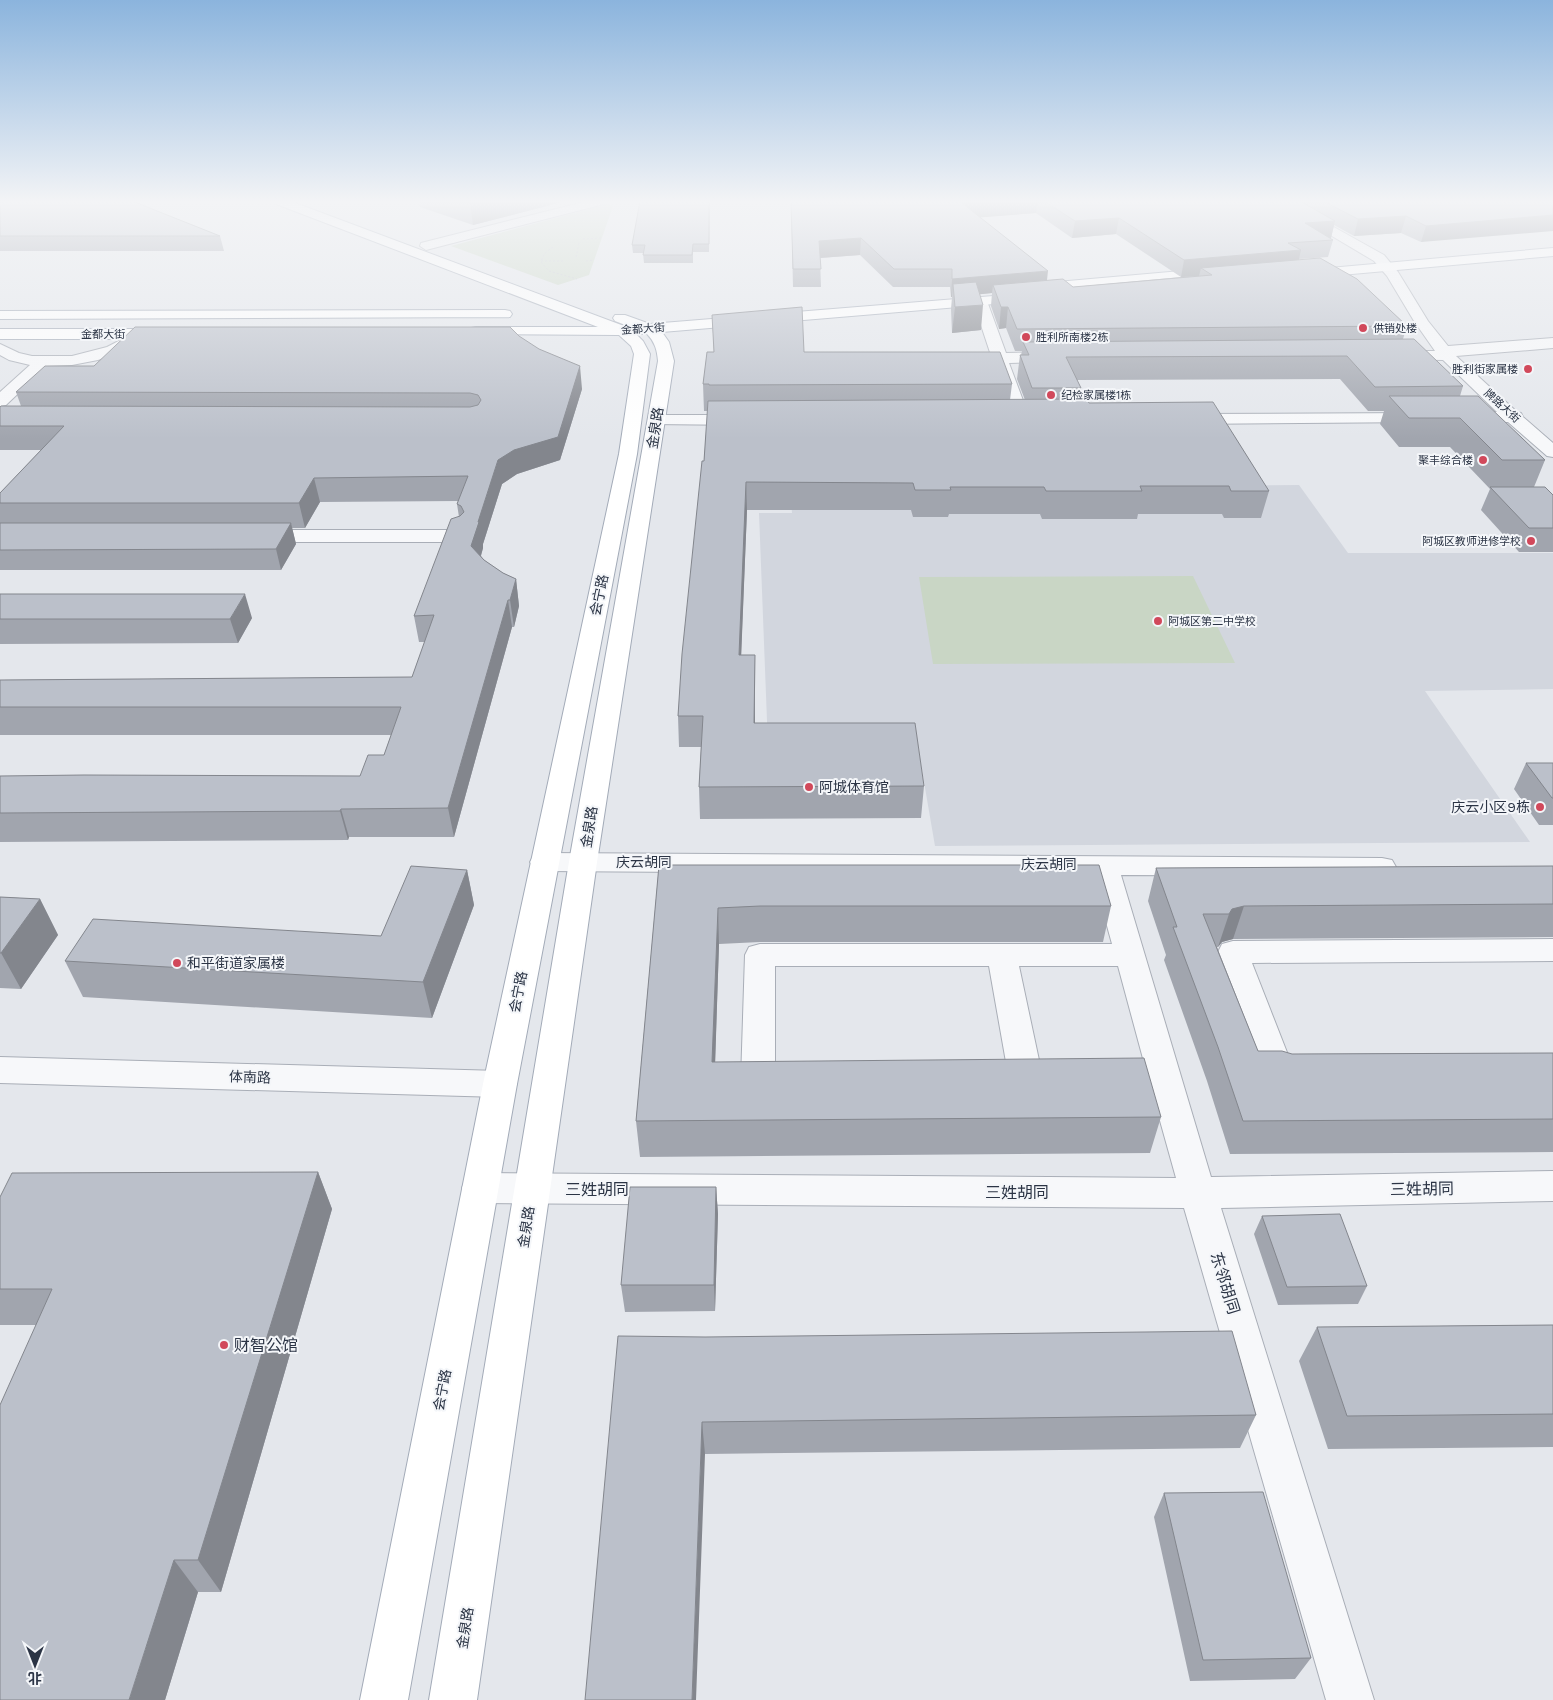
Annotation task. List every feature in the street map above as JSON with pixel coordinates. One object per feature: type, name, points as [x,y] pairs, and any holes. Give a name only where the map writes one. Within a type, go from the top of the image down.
[{"type":"main road","name":"金泉路","points":[[453,1700],[583,862],[666,361],[666,351],[660,337],[500,280]]},
{"type":"main road","name":"金泉路","points":[[512,280],[618,323]]},
{"type":"main road","name":"金都大街","points":[[540,315],[618,323],[1171,280]]},
{"type":"main road","name":"金都大街","points":[[460,331],[980,301],[1183,280]]},
{"type":"main road","name":"金都大街","points":[[0,315],[522,314]]},
{"type":"main road","name":"会宁路","points":[[384,1700],[500,1084],[628,454],[642,354],[638,344],[618,323]]},
{"type":"main road","name":"金都大街","points":[[2,340],[181,334]]},
{"type":"street","name":"牌路大街","points":[[1396,280],[1428,331],[1466,374],[1553,452]]},
{"type":"street","points":[[980,301],[1021,419]]},
{"type":"street","points":[[2,340],[16,357],[44,362],[100,354],[126,345],[142,334]]},
{"type":"street","points":[[1381,356],[1447,353],[1553,343]]},
{"type":"street","points":[[999,358],[1078,357]]},
{"type":"street","points":[[0,402],[44,362]]},
{"type":"street","points":[[1169,419],[1515,418]]},
{"type":"street","points":[[1001,419],[1040,419]]},
{"type":"street","points":[[657,420],[755,420]]},
{"type":"street","points":[[238,536],[457,536]]},
{"type":"street","name":"庆云胡同","points":[[544,862],[1104,864],[1404,868]]},
{"type":"street","name":"东邻胡同","points":[[1104,864],[1198,1194],[1350,1700]]},
{"type":"street","points":[[1318,1073],[1279,1073],[1233,952],[1553,950]]},
{"type":"street","points":[[808,1080],[758,1080],[760,955],[1130,955]]},
{"type":"street","points":[[1002,955],[1039,1079],[1166,1079]]},
{"type":"street","name":"体南路","points":[[0,1070],[500,1084]]},
{"type":"street","name":"三姓胡同","points":[[480,1188],[1198,1194],[1553,1186]]},
{"type":"shaded area","name":"阿城区第二中学校","points":[[1299,485],[1348,553],[1553,553],[1553,689],[1425,691],[1530,842],[935,846],[918,747],[768,747],[759,513],[792,513],[790,488]]},
{"type":"green space","points":[[545,280],[572,280],[558,285]]},
{"type":"green space","points":[[1193,576],[1235,663],[933,664],[919,577]]},
{"type":"building","points":[[1065,280],[1073,287],[1150,280],[1358,280],[1407,326],[1017,329],[1008,307],[1001,307],[993,285]]},
{"type":"building","points":[[976,282],[983,305],[955,307],[953,284]]},
{"type":"building","points":[[802,307],[804,352],[1000,352],[1012,384],[703,384],[707,352],[714,352],[712,315]]},
{"type":"building","points":[[135,327],[510,327],[519,336],[539,349],[580,366],[558,437],[514,450],[498,460],[478,522],[471,546],[484,560],[516,579],[510,600],[508,600],[448,808],[341,809],[340,811],[0,813],[0,776],[360,776],[368,755],[384,755],[401,707],[0,707],[0,680],[412,677],[434,615],[414,616],[451,519],[460,516],[464,512],[461,506],[457,504],[468,476],[314,478],[299,503],[0,503],[0,493],[64,426],[0,426],[1,406],[470,407],[478,405],[481,400],[478,395],[470,393],[16,392],[45,366],[94,366]]},
{"type":"building","points":[[1414,339],[1463,386],[1375,387],[1347,356],[1066,357],[1081,388],[1032,388],[1020,355],[1029,355],[1023,342]]},
{"type":"building","points":[[1389,396],[1478,396],[1545,460],[1502,460],[1460,418],[1409,418]]},
{"type":"building","points":[[1087,399],[1089,403],[1213,402],[1269,491],[1231,491],[1229,486],[1140,486],[1142,491],[1046,491],[1044,487],[950,487],[951,490],[915,490],[913,483],[746,482],[739,655],[755,655],[754,723],[915,723],[924,786],[699,787],[703,716],[678,716],[682,654],[702,461],[704,461],[708,401]]},
{"type":"building","points":[[1490,487],[1545,487],[1553,495],[1553,528],[1529,528]]},
{"type":"building","points":[[0,523],[291,523],[276,549],[0,550]]},
{"type":"building","points":[[0,594],[245,594],[230,619],[0,619]]},
{"type":"building","points":[[1526,763],[1553,763],[1553,798],[1552,798]]},
{"type":"building","points":[[659,865],[1099,865],[1111,906],[760,906],[718,908],[712,1062],[1144,1058],[1161,1117],[636,1121]]},
{"type":"building","points":[[411,866],[467,870],[423,982],[65,961],[93,919],[381,936]]},
{"type":"building","points":[[1553,866],[1553,904],[1244,906],[1232,909],[1229,914],[1203,914],[1258,1051],[1282,1051],[1292,1054],[1553,1053],[1553,1119],[1243,1121],[1218,1047],[1173,927],[1177,927],[1156,868]]},
{"type":"building","points":[[0,897],[40,899],[1,953],[0,953]]},
{"type":"building","points":[[318,1172],[198,1560],[174,1560],[129,1700],[0,1700],[0,1405],[52,1289],[0,1289],[0,1197],[12,1173]]},
{"type":"building","points":[[630,1187],[716,1187],[714,1285],[621,1285]]},
{"type":"building","points":[[1340,1214],[1367,1286],[1287,1287],[1262,1216]]},
{"type":"building","points":[[1553,1325],[1553,1414],[1347,1416],[1317,1327]]},
{"type":"building","points":[[1232,1331],[1256,1415],[702,1422],[692,1700],[585,1700],[618,1336],[705,1337]]},
{"type":"building","points":[[1263,1492],[1311,1658],[1203,1660],[1164,1493]]},
{"type":"place","name":"供销处楼","points":[[1363,328]]},
{"type":"place","name":"胜利所南楼2栋","points":[[1026,337]]},
{"type":"place","name":"胜利街家属楼","points":[[1528,369]]},
{"type":"place","name":"纪检家属楼1栋","points":[[1051,395]]},
{"type":"place","name":"聚丰综合楼","points":[[1483,460]]},
{"type":"place","name":"阿城区教师进修学校","points":[[1531,541]]},
{"type":"place","name":"阿城区第二中学校","points":[[1158,621]]},
{"type":"place","name":"阿城体育馆","points":[[809,787]]},
{"type":"place","name":"庆云小区9栋","points":[[1540,807]]},
{"type":"place","name":"和平街道家属楼","points":[[177,963]]},
{"type":"place","name":"财智公馆","points":[[224,1345]]}]
